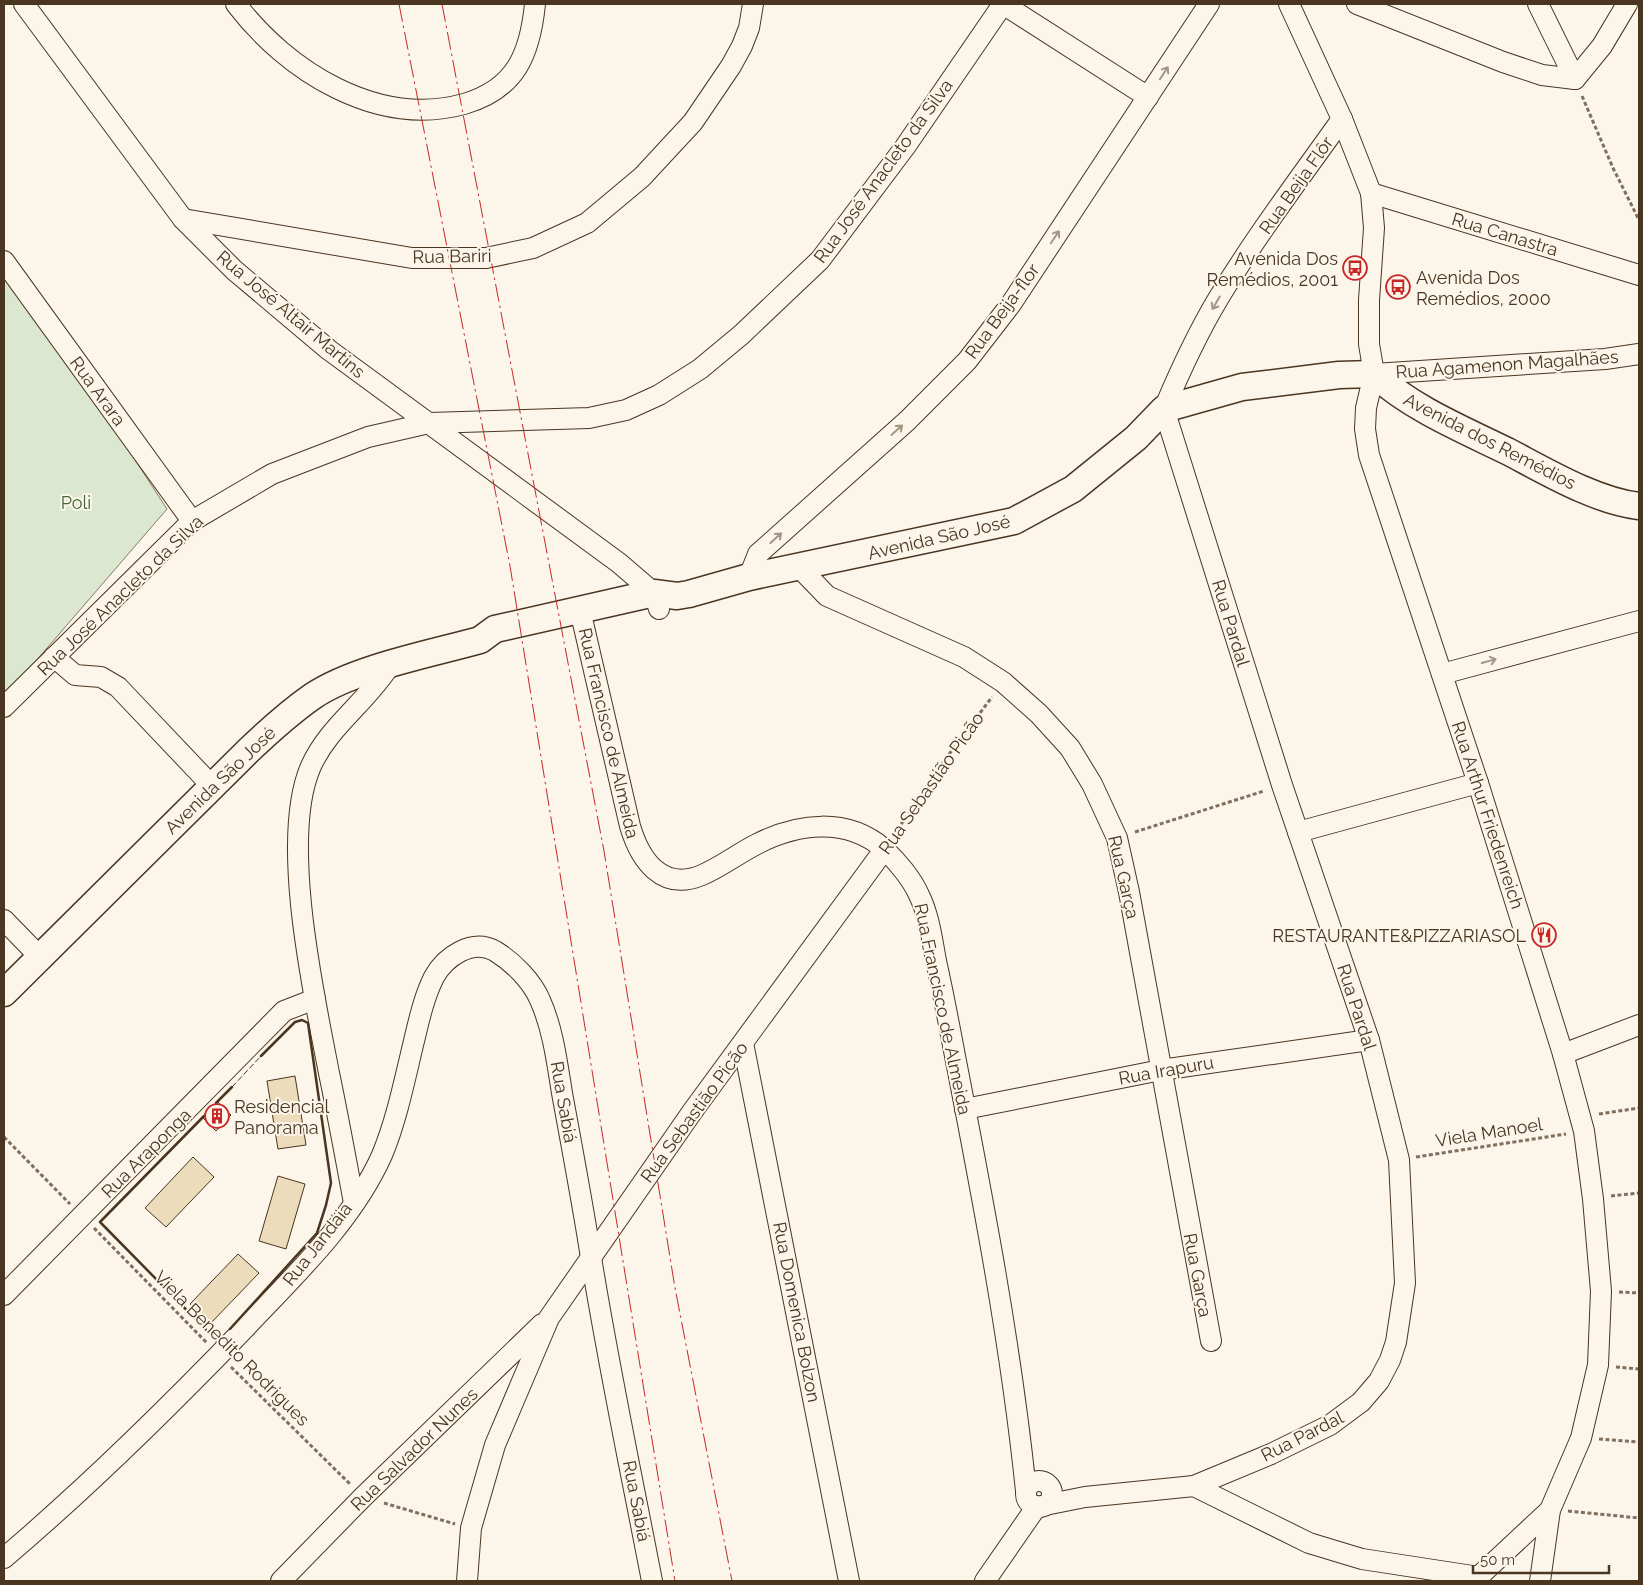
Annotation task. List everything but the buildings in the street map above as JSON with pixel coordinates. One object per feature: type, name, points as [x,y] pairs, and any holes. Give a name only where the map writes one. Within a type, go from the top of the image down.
[{"type":"main road","points":[[1164,409],[1242,387],[1338,375],[1374,374]]},
{"type":"main road","name":"Avenida dos Remédios","points":[[1374,374],[1395,393],[1424,410],[1595,493],[1639,506]]},
{"type":"main road","name":"Avenida São José","points":[[4,993],[212,786],[285,717],[314,695],[355,675],[480,640],[498,646],[582,618],[749,578],[1014,521],[1073,489],[1136,438],[1164,409]]},
{"type":"street","name":"Rua José Altair Martins","points":[[24,4],[183,219],[234,270],[329,350],[619,563],[663,599]]},
{"type":"street","points":[[236,4],[270,41],[294,61],[331,85],[378,105],[396,109],[427,111],[474,101],[494,92],[511,78],[528,44],[535,4]]},
{"type":"street","name":"Rua Bariri","points":[[183,219],[412,258],[486,258],[533,248],[587,223],[642,177],[693,122],[731,66],[742,46],[749,28],[753,4]]},
{"type":"street","points":[[1003,4],[1148,97]]},
{"type":"street","name":"Rua José Anacleto da Silva","points":[[4,707],[192,521],[272,474],[368,437],[429,423],[589,418],[626,410],[660,395],[700,369],[741,335],[820,260],[904,147],[1003,4]]},
{"type":"street","name":"Rua Beija-flor","points":[[749,578],[758,554],[907,421],[967,360],[1011,304],[1209,4]]},
{"type":"street","points":[[1289,4],[1342,119],[1371,193],[1374,228],[1369,300],[1369,344],[1374,374]]},
{"type":"street","points":[[1357,4],[1503,62],[1542,75],[1575,79]]},
{"type":"street","points":[[1538,4],[1575,79]]},
{"type":"street","points":[[1575,79],[1602,46],[1627,4]]},
{"type":"street","name":"Rua Beija Flôr","points":[[1164,409],[1187,355],[1218,299],[1255,242],[1342,119]]},
{"type":"street","name":"Rua Canastra","points":[[1371,193],[1639,275]]},
{"type":"street","name":"Rua Arara","points":[[4,261],[192,521]]},
{"type":"street","name":"Rua Agamenon Magalhães","points":[[1374,374],[1596,360],[1639,354]]},
{"type":"street","name":"Rua Arthur Friedenreich","points":[[1374,374],[1366,408],[1369,455],[1478,783],[1564,1054],[1582,1124],[1593,1199],[1601,1291],[1598,1365],[1581,1438],[1550,1510],[1540,1581]]},
{"type":"street","name":"Rua Pardal","points":[[1164,409],[1282,785],[1369,1040],[1399,1160],[1405,1283],[1396,1342],[1379,1381],[1361,1402],[1330,1425],[1271,1454],[1194,1486]]},
{"type":"street","points":[[619,563],[630,607]]},
{"type":"street","name":"Rua Garça","points":[[799,567],[827,596],[964,657],[1003,682],[1039,714],[1070,748],[1092,784],[1117,838],[1129,892],[1211,1341]]},
{"type":"street","name":"Rua Francisco de Almeida","points":[[582,618],[630,826],[636,846],[646,862],[656,871],[668,877],[683,879],[701,875],[760,843],[795,829],[835,826],[852,830],[884,850],[920,896],[931,932],[965,1108],[1012,1376],[1023,1458],[1039,1494]]},
{"type":"street","points":[[1442,674],[1639,621]]},
{"type":"street","points":[[54,657],[75,675],[101,677],[118,687],[212,786]]},
{"type":"street","name":"Rua Jandáia","points":[[4,1558],[51,1518],[129,1445],[219,1355],[290,1280],[354,1203],[310,973],[300,880],[299,823],[310,768],[319,750],[330,734],[377,685],[390,665]]},
{"type":"street","points":[[1298,832],[1478,783]]},
{"type":"street","name":"Rua Sebastião Picão","points":[[467,1581],[471,1528],[495,1445],[549,1318],[692,1112],[884,850]]},
{"type":"street","points":[[4,920],[41,958]]},
{"type":"street","name":"Rua Sabiá","points":[[354,1203],[381,1157],[389,1137],[421,1012],[433,978],[444,962],[453,955],[472,948],[489,949],[511,964],[529,982],[539,998],[552,1036],[590,1258],[652,1581]]},
{"type":"street","name":"Rua Araponga","points":[[4,1295],[284,1011],[315,999]]},
{"type":"street","points":[[1564,1054],[1639,1025]]},
{"type":"street","name":"Rua Irapuru","points":[[965,1108],[1161,1070],[1369,1040]]},
{"type":"street","name":"Rua Domenica Bolzon","points":[[743,1043],[849,1581]]},
{"type":"street","name":"Rua Salvador Nunes","points":[[281,1581],[363,1497],[549,1318]]},
{"type":"street","points":[[486,1379],[513,1400]]},
{"type":"street","points":[[985,1581],[1039,1494],[1085,1497],[1194,1486],[1309,1543],[1362,1559],[1476,1579],[1550,1510]]},
{"type":"path","points":[[1575,79],[1613,168],[1639,220]]},
{"type":"path","name":"Rua Sebastião Picão","points":[[884,850],[941,765],[1003,682]]},
{"type":"path","points":[[1117,838],[1282,785]]},
{"type":"path","name":"Viela Manoel","points":[[1399,1160],[1582,1124],[1639,1108]]},
{"type":"path","name":"Viela Benedito Rodrigues","points":[[4,1137],[219,1355],[363,1497],[471,1528]]},
{"type":"path","points":[[1593,1199],[1639,1193]]},
{"type":"path","points":[[1581,1438],[1639,1442]]},
{"type":"path","points":[[1550,1510],[1639,1518]]},
{"type":"green space","name":"Poli","points":[[4,264],[20,283],[167,509],[4,698]]},
{"type":"fence","points":[[232,1087],[261,1056]]},
{"type":"wall","points":[[230,1329],[317,1233],[331,1183],[308,1023],[302,1020],[295,1022],[261,1056]]},
{"type":"wall","points":[[216,1103],[232,1087]]},
{"type":"wall","points":[[204,1116],[100,1222],[218,1342],[220,1340]]},
{"type":"power","points":[[399,4],[510,566],[675,1581]]},
{"type":"power","points":[[442,4],[604,851],[675,1288],[732,1581]]},
{"type":"place","name":"Avenida Dos Remédios, 2001","points":[[1355,268]]},
{"type":"place","name":"Avenida Dos Remédios, 2000","points":[[1398,287]]},
{"type":"place","name":"RESTAURANTE&PIZZARIASOL","points":[[1544,935]]},
{"type":"place","name":"Residencial Panorama","points":[[217,1116]]}]
